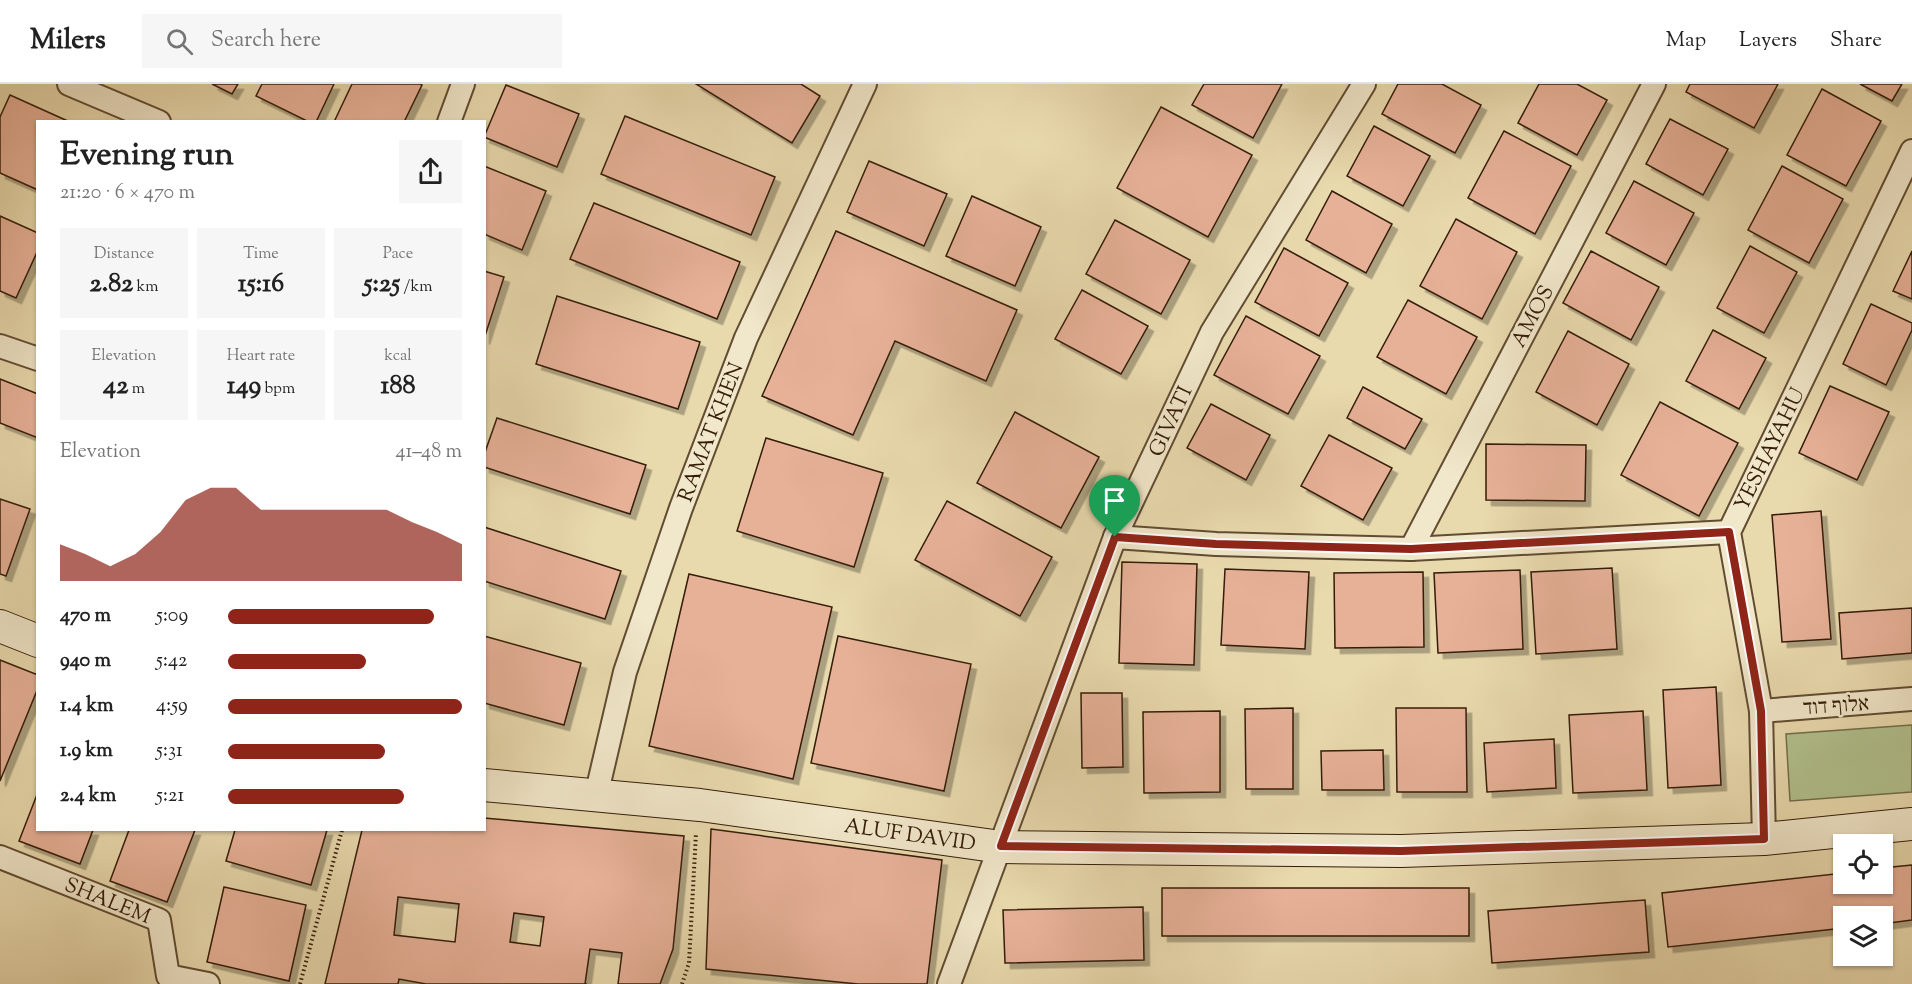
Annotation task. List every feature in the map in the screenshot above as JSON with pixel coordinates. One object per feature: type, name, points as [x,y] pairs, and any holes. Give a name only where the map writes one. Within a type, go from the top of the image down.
[{"type":"street","points":[[69,84],[154,120]]},
{"type":"street","points":[[450,120],[463,84]]},
{"type":"street","name":"RAMAT KHEN","points":[[596,796],[625,672],[681,508],[746,338],[865,84]]},
{"type":"street","name":"GIVATI","points":[[949,984],[1115,537],[1212,332],[1364,84]]},
{"type":"street","name":"AMOS","points":[[1411,549],[1654,84]]},
{"type":"street","name":"YESHAYAHU","points":[[1764,839],[1761,711],[1729,532],[1912,151]]},
{"type":"street","points":[[0,346],[36,358]]},
{"type":"street","points":[[1115,537],[1216,544],[1411,549],[1729,532]]},
{"type":"street","points":[[0,626],[36,640]]},
{"type":"street","name":"אלוף דוד","points":[[1761,711],[1912,699]]},
{"type":"street","name":"ALUF DAVID","points":[[486,785],[700,805],[1001,846],[1401,851],[1764,839],[1912,824]]},
{"type":"street","name":"SHALEM","points":[[0,857],[159,920],[167,980],[208,984]]},
{"type":"path","points":[[682,984],[688,963],[695,837],[700,805]]},
{"type":"path","points":[[300,984],[342,831]]},
{"type":"green space","points":[[1912,725],[1912,792],[1790,801],[1786,734]]},
{"type":"building","points":[[212,84],[238,84],[232,94]]},
{"type":"building","points":[[262,84],[334,84],[317,120],[305,120],[256,96]]},
{"type":"building","points":[[352,84],[422,85],[405,120],[335,120]]},
{"type":"building","points":[[696,84],[801,84],[820,96],[792,143]]},
{"type":"building","points":[[1204,84],[1282,84],[1253,138],[1192,105]]},
{"type":"building","points":[[1398,84],[1442,84],[1481,105],[1455,153],[1382,114]]},
{"type":"building","points":[[1539,84],[1577,84],[1607,100],[1577,155],[1518,123]]},
{"type":"building","points":[[1690,84],[1778,84],[1754,128],[1686,92]]},
{"type":"building","points":[[1860,84],[1902,84],[1892,101]]},
{"type":"building","points":[[506,85],[579,114],[557,167],[486,138],[486,132]]},
{"type":"building","points":[[1822,89],[1881,121],[1846,186],[1787,155]]},
{"type":"building","points":[[10,95],[66,120],[36,120],[36,189],[0,173],[0,117]]},
{"type":"building","points":[[1161,107],[1252,155],[1208,237],[1117,188]]},
{"type":"building","points":[[625,116],[775,177],[751,235],[601,174]]},
{"type":"building","points":[[1670,119],[1728,149],[1703,195],[1646,164]]},
{"type":"building","points":[[1374,126],[1430,156],[1403,206],[1347,176]]},
{"type":"building","points":[[1504,131],[1571,166],[1535,234],[1468,198]]},
{"type":"building","points":[[869,161],[947,194],[924,246],[847,212]]},
{"type":"building","points":[[1782,166],[1843,199],[1809,263],[1748,230]]},
{"type":"building","points":[[486,167],[546,191],[522,250],[486,235]]},
{"type":"building","points":[[1634,181],[1694,213],[1666,265],[1606,233]]},
{"type":"building","points":[[1332,191],[1392,224],[1366,273],[1306,240]]},
{"type":"building","points":[[972,196],[1041,227],[1015,286],[946,256]]},
{"type":"building","points":[[594,203],[740,262],[717,319],[570,259]]},
{"type":"building","points":[[0,216],[36,232],[36,254],[16,298],[0,291]]},
{"type":"building","points":[[1456,219],[1517,252],[1482,319],[1420,286]]},
{"type":"building","points":[[1115,220],[1190,260],[1161,314],[1086,274]]},
{"type":"building","points":[[836,231],[1017,310],[986,381],[895,341],[853,435],[762,396]]},
{"type":"building","points":[[1750,246],[1797,272],[1764,333],[1717,308]]},
{"type":"building","points":[[1284,248],[1348,283],[1319,336],[1255,302]]},
{"type":"building","points":[[1591,251],[1659,287],[1631,340],[1563,303]]},
{"type":"building","points":[[1912,251],[1912,299],[1893,291]]},
{"type":"building","points":[[486,272],[504,277],[486,333]]},
{"type":"building","points":[[1082,290],[1148,326],[1121,374],[1055,339]]},
{"type":"building","points":[[557,296],[700,342],[678,409],[536,364]]},
{"type":"building","points":[[1408,300],[1477,337],[1446,394],[1377,357]]},
{"type":"building","points":[[1871,304],[1912,323],[1912,330],[1886,385],[1843,364]]},
{"type":"building","points":[[1246,316],[1320,356],[1288,414],[1214,375]]},
{"type":"building","points":[[1713,330],[1766,358],[1739,409],[1686,381]]},
{"type":"building","points":[[1568,331],[1629,364],[1597,425],[1536,392]]},
{"type":"building","points":[[0,379],[36,393],[36,437],[0,423]]},
{"type":"building","points":[[1830,386],[1889,412],[1857,480],[1799,453]]},
{"type":"building","points":[[1363,387],[1422,419],[1405,449],[1347,418]]},
{"type":"building","points":[[1660,402],[1738,443],[1699,516],[1621,475]]},
{"type":"building","points":[[1211,404],[1270,435],[1246,480],[1187,448]]},
{"type":"building","points":[[1015,412],[1099,457],[1061,528],[977,483]]},
{"type":"building","points":[[497,418],[646,465],[630,514],[486,468],[486,449]]},
{"type":"building","points":[[1329,435],[1392,468],[1363,520],[1301,486]]},
{"type":"building","points":[[766,438],[883,473],[854,567],[737,531]]},
{"type":"building","points":[[1486,444],[1586,445],[1585,501],[1486,500]]},
{"type":"building","points":[[0,499],[30,509],[6,576],[0,574]]},
{"type":"building","points":[[947,501],[1052,557],[1020,616],[915,560]]},
{"type":"building","points":[[1821,511],[1831,639],[1782,642],[1772,515]]},
{"type":"building","points":[[486,528],[621,571],[605,619],[486,582]]},
{"type":"building","points":[[1122,562],[1197,564],[1194,665],[1119,663]]},
{"type":"building","points":[[1612,568],[1617,649],[1536,654],[1531,572]]},
{"type":"building","points":[[1225,569],[1309,572],[1305,649],[1221,645]]},
{"type":"building","points":[[1520,570],[1523,649],[1438,653],[1434,573]]},
{"type":"building","points":[[1423,572],[1424,647],[1335,648],[1334,573]]},
{"type":"building","points":[[689,574],[832,607],[793,779],[649,746]]},
{"type":"building","points":[[1912,608],[1912,653],[1842,659],[1839,613]]},
{"type":"building","points":[[838,636],[971,664],[944,791],[811,763]]},
{"type":"building","points":[[486,637],[581,663],[564,725],[486,704]]},
{"type":"building","points":[[0,660],[36,674],[36,693],[0,781]]},
{"type":"building","points":[[1716,687],[1721,785],[1668,788],[1663,690]]},
{"type":"building","points":[[1081,693],[1122,693],[1123,767],[1082,768]]},
{"type":"building","points":[[1293,708],[1293,789],[1246,789],[1245,709]]},
{"type":"building","points":[[1396,708],[1466,708],[1467,792],[1397,792]]},
{"type":"building","points":[[1220,711],[1220,792],[1144,793],[1143,712]]},
{"type":"building","points":[[1643,711],[1647,790],[1573,793],[1569,715]]},
{"type":"building","points":[[1554,739],[1556,788],[1487,792],[1484,743]]},
{"type":"building","points":[[1383,750],[1384,790],[1322,790],[1321,751]]},
{"type":"building","points":[[36,797],[36,831],[93,831],[80,864],[19,841]]},
{"type":"building","points":[[486,818],[684,836],[673,949],[660,984],[618,984],[622,953],[590,949],[585,984],[426,984],[399,979],[398,984],[325,984],[362,831],[486,831]],"holes":[[[398,897],[459,904],[455,942],[394,935]],[[514,913],[544,917],[540,946],[510,942]]]},
{"type":"building","points":[[711,829],[942,860],[927,984],[858,984],[706,969]]},
{"type":"building","points":[[129,831],[195,831],[167,902],[110,881]]},
{"type":"building","points":[[235,831],[327,831],[311,885],[226,861]]},
{"type":"building","points":[[1912,865],[1912,920],[1893,923],[1893,906],[1833,906],[1833,929],[1668,947],[1662,893],[1833,874],[1833,894],[1893,894],[1893,867]]},
{"type":"building","points":[[224,887],[306,905],[289,981],[207,962]]},
{"type":"building","points":[[1162,888],[1469,888],[1469,936],[1162,936]]},
{"type":"building","points":[[1645,900],[1649,952],[1492,963],[1488,911]]},
{"type":"building","points":[[1143,907],[1144,960],[1005,963],[1003,910]]},
{"type":"route","points":[[1729,532],[1761,711],[1764,839],[1401,851],[1001,846],[1115,537],[1216,544],[1411,549],[1729,532]]}]
